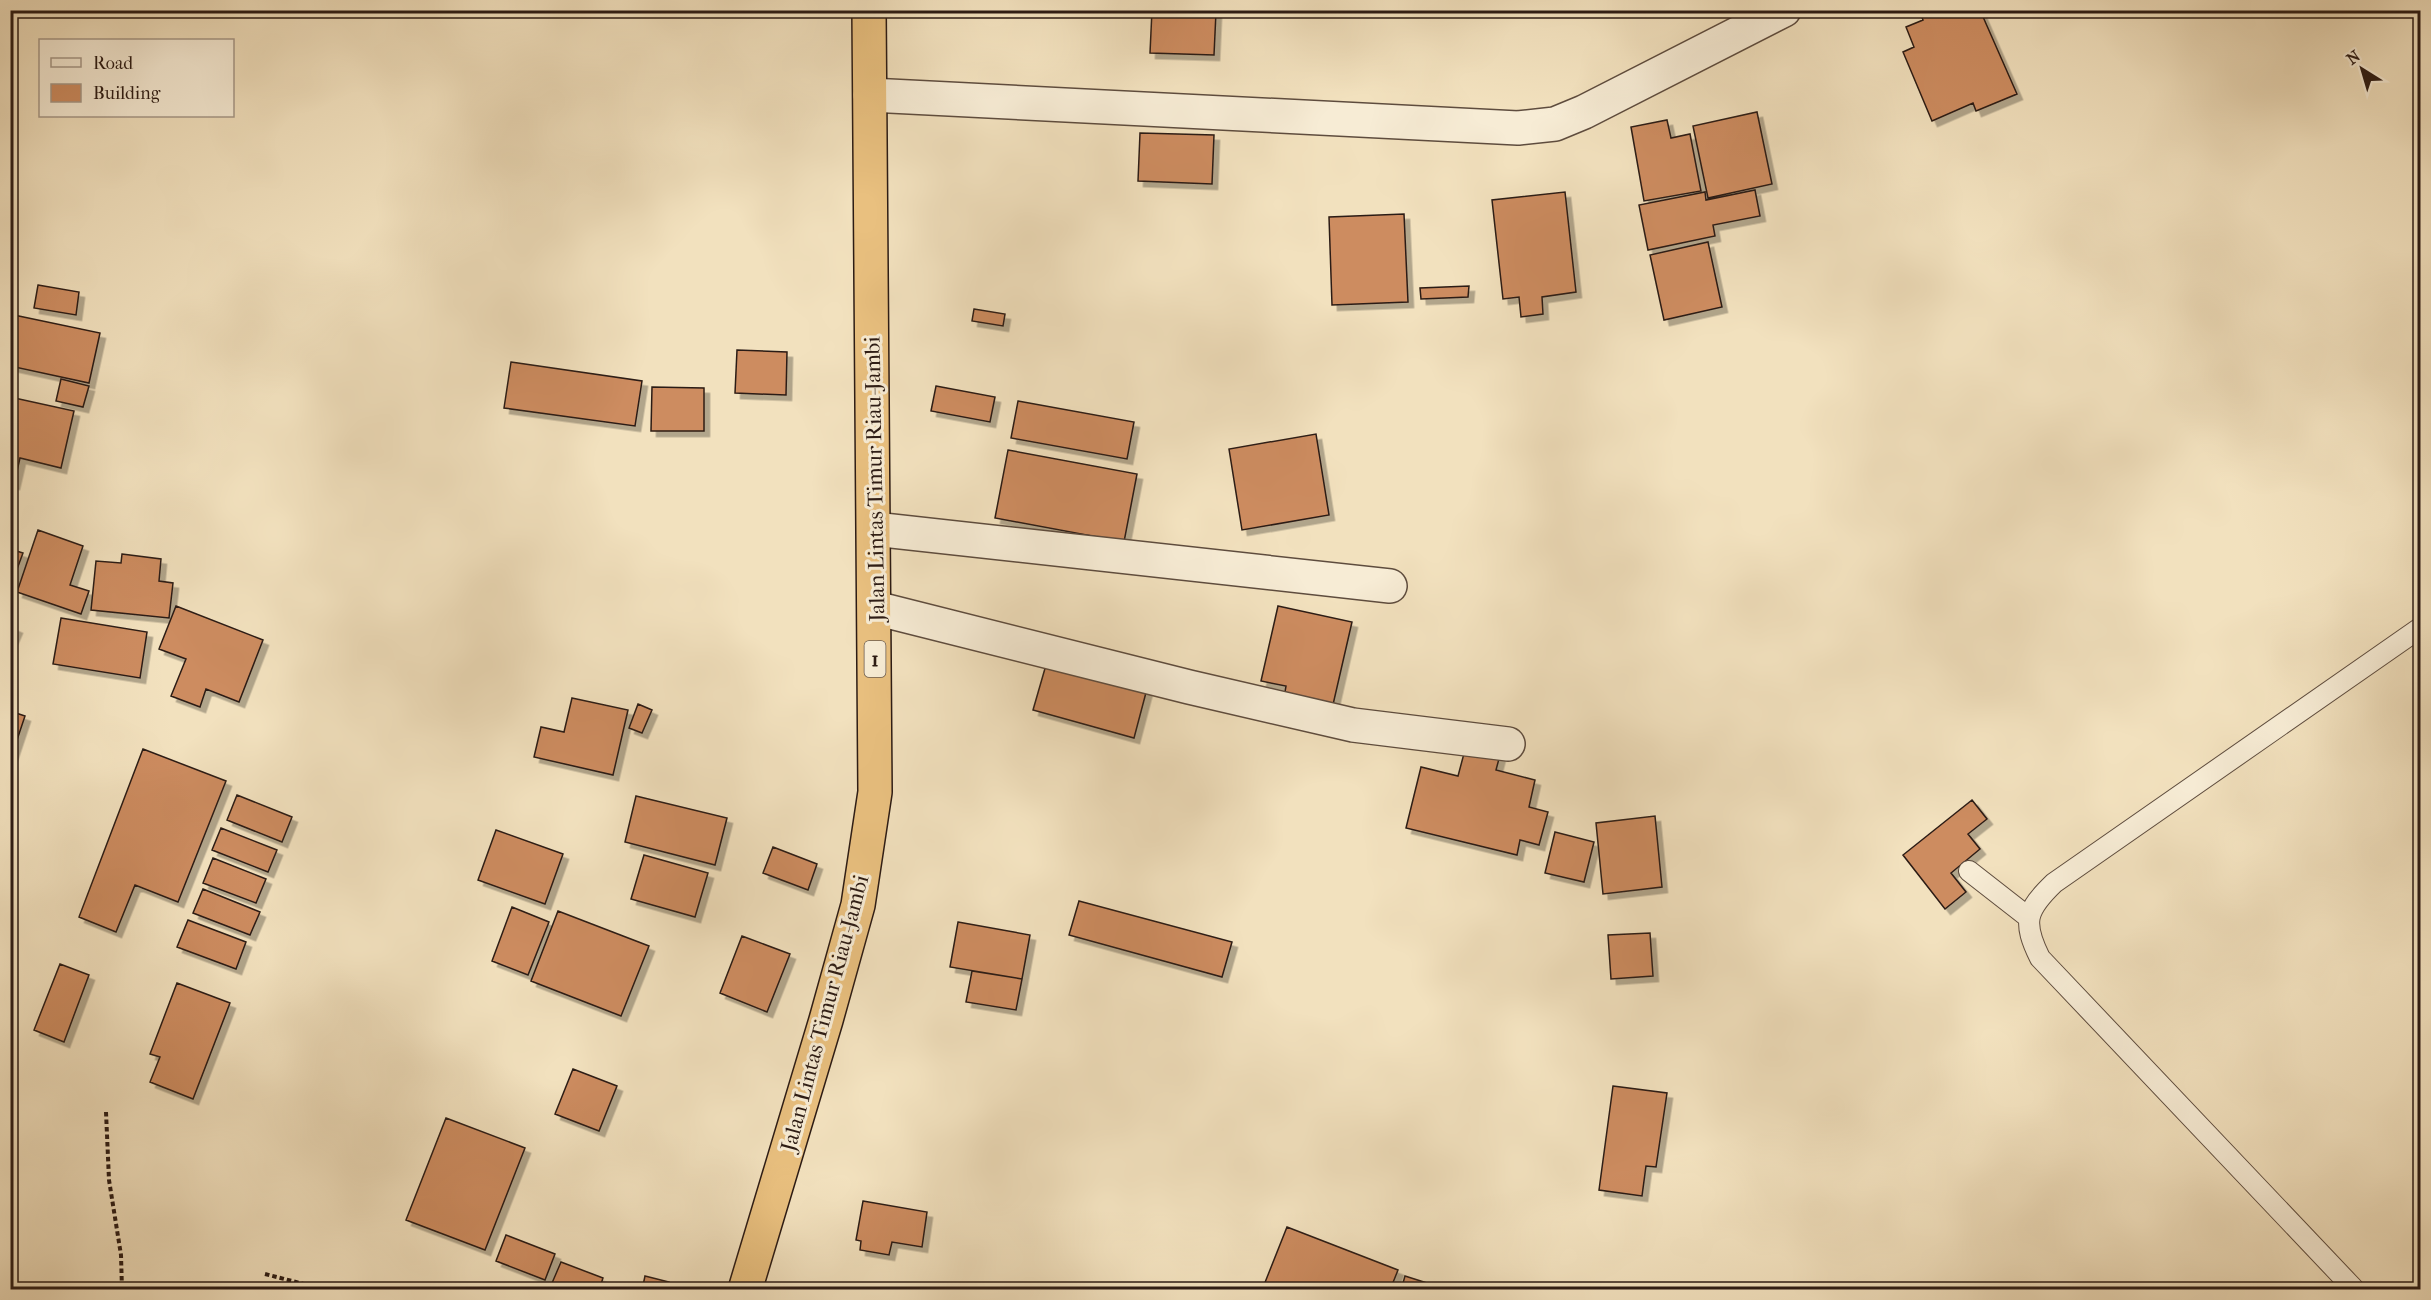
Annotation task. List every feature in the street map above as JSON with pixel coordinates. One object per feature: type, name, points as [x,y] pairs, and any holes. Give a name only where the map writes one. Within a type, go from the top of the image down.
[{"type":"highway","name":"Jalan Lintas Timur Riau-Jambi","points":[[745,1290],[826,1020],[858,904],[875,792],[869,10]]},
{"type":"street","points":[[870,95],[1518,128],[1555,124],[1584,112],[1784,10]]},
{"type":"street","points":[[874,529],[1390,585]]},
{"type":"street","points":[[875,608],[1177,684],[1353,725],[1508,744]]},
{"type":"lane","points":[[2355,1290],[2040,958],[2030,939],[2028,917],[2035,902],[2054,883],[2421,628]]},
{"type":"lane","points":[[1969,871],[2028,917]]},
{"type":"path","points":[[106,1112],[109,1180],[121,1255],[122,1290]]},
{"type":"path","points":[[265,1274],[327,1290]]},
{"type":"building","points":[[1152,10],[1216,12],[1214,55],[1150,53]]},
{"type":"building","points":[[1919,10],[1980,10],[2017,94],[1976,111],[1973,103],[1932,121],[1903,52],[1914,47],[1906,27],[1923,20]]},
{"type":"building","points":[[1757,112],[1772,184],[1708,198],[1693,126]]},
{"type":"building","points":[[1667,120],[1671,138],[1690,134],[1701,191],[1644,201],[1631,127]]},
{"type":"building","points":[[1140,133],[1214,135],[1212,184],[1138,181]]},
{"type":"building","points":[[1755,190],[1760,216],[1713,225],[1715,236],[1648,250],[1639,205],[1705,192],[1706,200]]},
{"type":"building","points":[[1565,192],[1576,292],[1542,297],[1543,314],[1521,317],[1519,297],[1503,299],[1492,200]]},
{"type":"building","points":[[1404,214],[1408,302],[1332,305],[1329,217]]},
{"type":"building","points":[[1708,242],[1722,307],[1664,320],[1650,255]]},
{"type":"building","points":[[38,285],[79,292],[76,315],[34,308]]},
{"type":"building","points":[[1469,286],[1468,297],[1421,299],[1420,288]]},
{"type":"building","points":[[974,309],[1005,314],[1003,326],[972,321]]},
{"type":"building","points":[[14,315],[100,333],[89,383],[10,366],[10,329]]},
{"type":"building","points":[[737,350],[787,352],[786,395],[735,393]]},
{"type":"building","points":[[511,362],[642,381],[635,426],[504,408]]},
{"type":"building","points":[[61,379],[89,386],[83,407],[56,401]]},
{"type":"building","points":[[936,386],[995,397],[990,422],[931,411]]},
{"type":"building","points":[[652,387],[704,388],[704,431],[651,431]]},
{"type":"building","points":[[10,397],[74,411],[61,468],[20,458],[14,484],[10,483]]},
{"type":"building","points":[[1018,401],[1134,422],[1127,459],[1011,438]]},
{"type":"building","points":[[1316,434],[1329,515],[1242,530],[1229,449]]},
{"type":"building","points":[[1008,450],[1137,474],[1124,542],[995,518]]},
{"type":"building","points":[[38,530],[83,546],[70,585],[89,591],[81,614],[17,592]]},
{"type":"building","points":[[10,549],[23,553],[10,588]]},
{"type":"building","points":[[122,554],[161,559],[159,581],[173,583],[169,618],[91,610],[96,561],[121,563]]},
{"type":"building","points":[[176,606],[263,640],[239,702],[206,689],[200,707],[171,696],[186,659],[159,649]]},
{"type":"building","points":[[1278,606],[1352,622],[1332,709],[1284,698],[1286,686],[1261,681]]},
{"type":"building","points":[[61,618],[147,632],[140,678],[53,664]]},
{"type":"building","points":[[10,625],[17,628],[10,644]]},
{"type":"building","points":[[1048,658],[1148,685],[1134,738],[1033,710]]},
{"type":"building","points":[[572,698],[628,710],[613,775],[534,757],[541,727],[564,732]]},
{"type":"building","points":[[638,704],[652,710],[642,733],[629,728]]},
{"type":"building","points":[[10,711],[25,716],[12,755],[10,755]]},
{"type":"building","points":[[1466,746],[1500,755],[1496,770],[1535,780],[1529,807],[1548,812],[1539,845],[1520,840],[1517,855],[1406,828],[1421,767],[1458,776]]},
{"type":"building","points":[[143,749],[226,781],[178,902],[135,885],[116,932],[79,917]]},
{"type":"building","points":[[237,795],[292,817],[282,842],[227,820]]},
{"type":"building","points":[[636,796],[727,818],[715,865],[625,842]]},
{"type":"building","points":[[1972,800],[1987,819],[1968,834],[1980,849],[1951,873],[1966,892],[1945,909],[1903,855]]},
{"type":"building","points":[[1655,816],[1662,887],[1603,894],[1596,823]]},
{"type":"building","points":[[221,828],[277,850],[268,872],[212,850]]},
{"type":"building","points":[[496,830],[563,854],[545,904],[478,880]]},
{"type":"building","points":[[1555,832],[1594,842],[1584,882],[1545,873]]},
{"type":"building","points":[[773,847],[817,864],[808,890],[763,873]]},
{"type":"building","points":[[644,855],[708,873],[695,917],[631,899]]},
{"type":"building","points":[[213,858],[266,879],[256,903],[203,883]]},
{"type":"building","points":[[203,889],[260,912],[250,935],[193,913]]},
{"type":"building","points":[[1079,901],[1232,942],[1222,977],[1069,935]]},
{"type":"building","points":[[512,907],[549,922],[528,975],[492,961]]},
{"type":"building","points":[[558,911],[649,946],[621,1016],[531,981]]},
{"type":"building","points":[[188,920],[246,942],[236,969],[177,947]]},
{"type":"building","points":[[958,922],[1030,935],[1022,979],[950,967]]},
{"type":"building","points":[[1650,933],[1653,976],[1611,979],[1608,935]]},
{"type":"building","points":[[742,936],[790,954],[767,1012],[720,993]]},
{"type":"building","points":[[60,964],[89,975],[64,1042],[34,1030]]},
{"type":"building","points":[[972,971],[1022,979],[1016,1010],[966,1002]]},
{"type":"building","points":[[177,983],[230,1003],[193,1099],[150,1082],[160,1057],[150,1054]]},
{"type":"building","points":[[573,1069],[617,1086],[599,1131],[555,1114]]},
{"type":"building","points":[[1613,1086],[1667,1093],[1656,1167],[1646,1166],[1642,1196],[1599,1190]]},
{"type":"building","points":[[446,1118],[525,1148],[485,1250],[406,1220]]},
{"type":"building","points":[[863,1201],[927,1212],[922,1247],[892,1242],[889,1255],[860,1250],[861,1241],[856,1240]]},
{"type":"building","points":[[1287,1227],[1398,1270],[1390,1290],[1262,1290]]},
{"type":"building","points":[[506,1235],[555,1254],[545,1280],[496,1261]]},
{"type":"building","points":[[561,1262],[603,1278],[599,1290],[568,1290],[552,1283]]},
{"type":"building","points":[[645,1276],[669,1282],[667,1290],[642,1290]]},
{"type":"building","points":[[1405,1276],[1449,1290],[1401,1290]]}]
